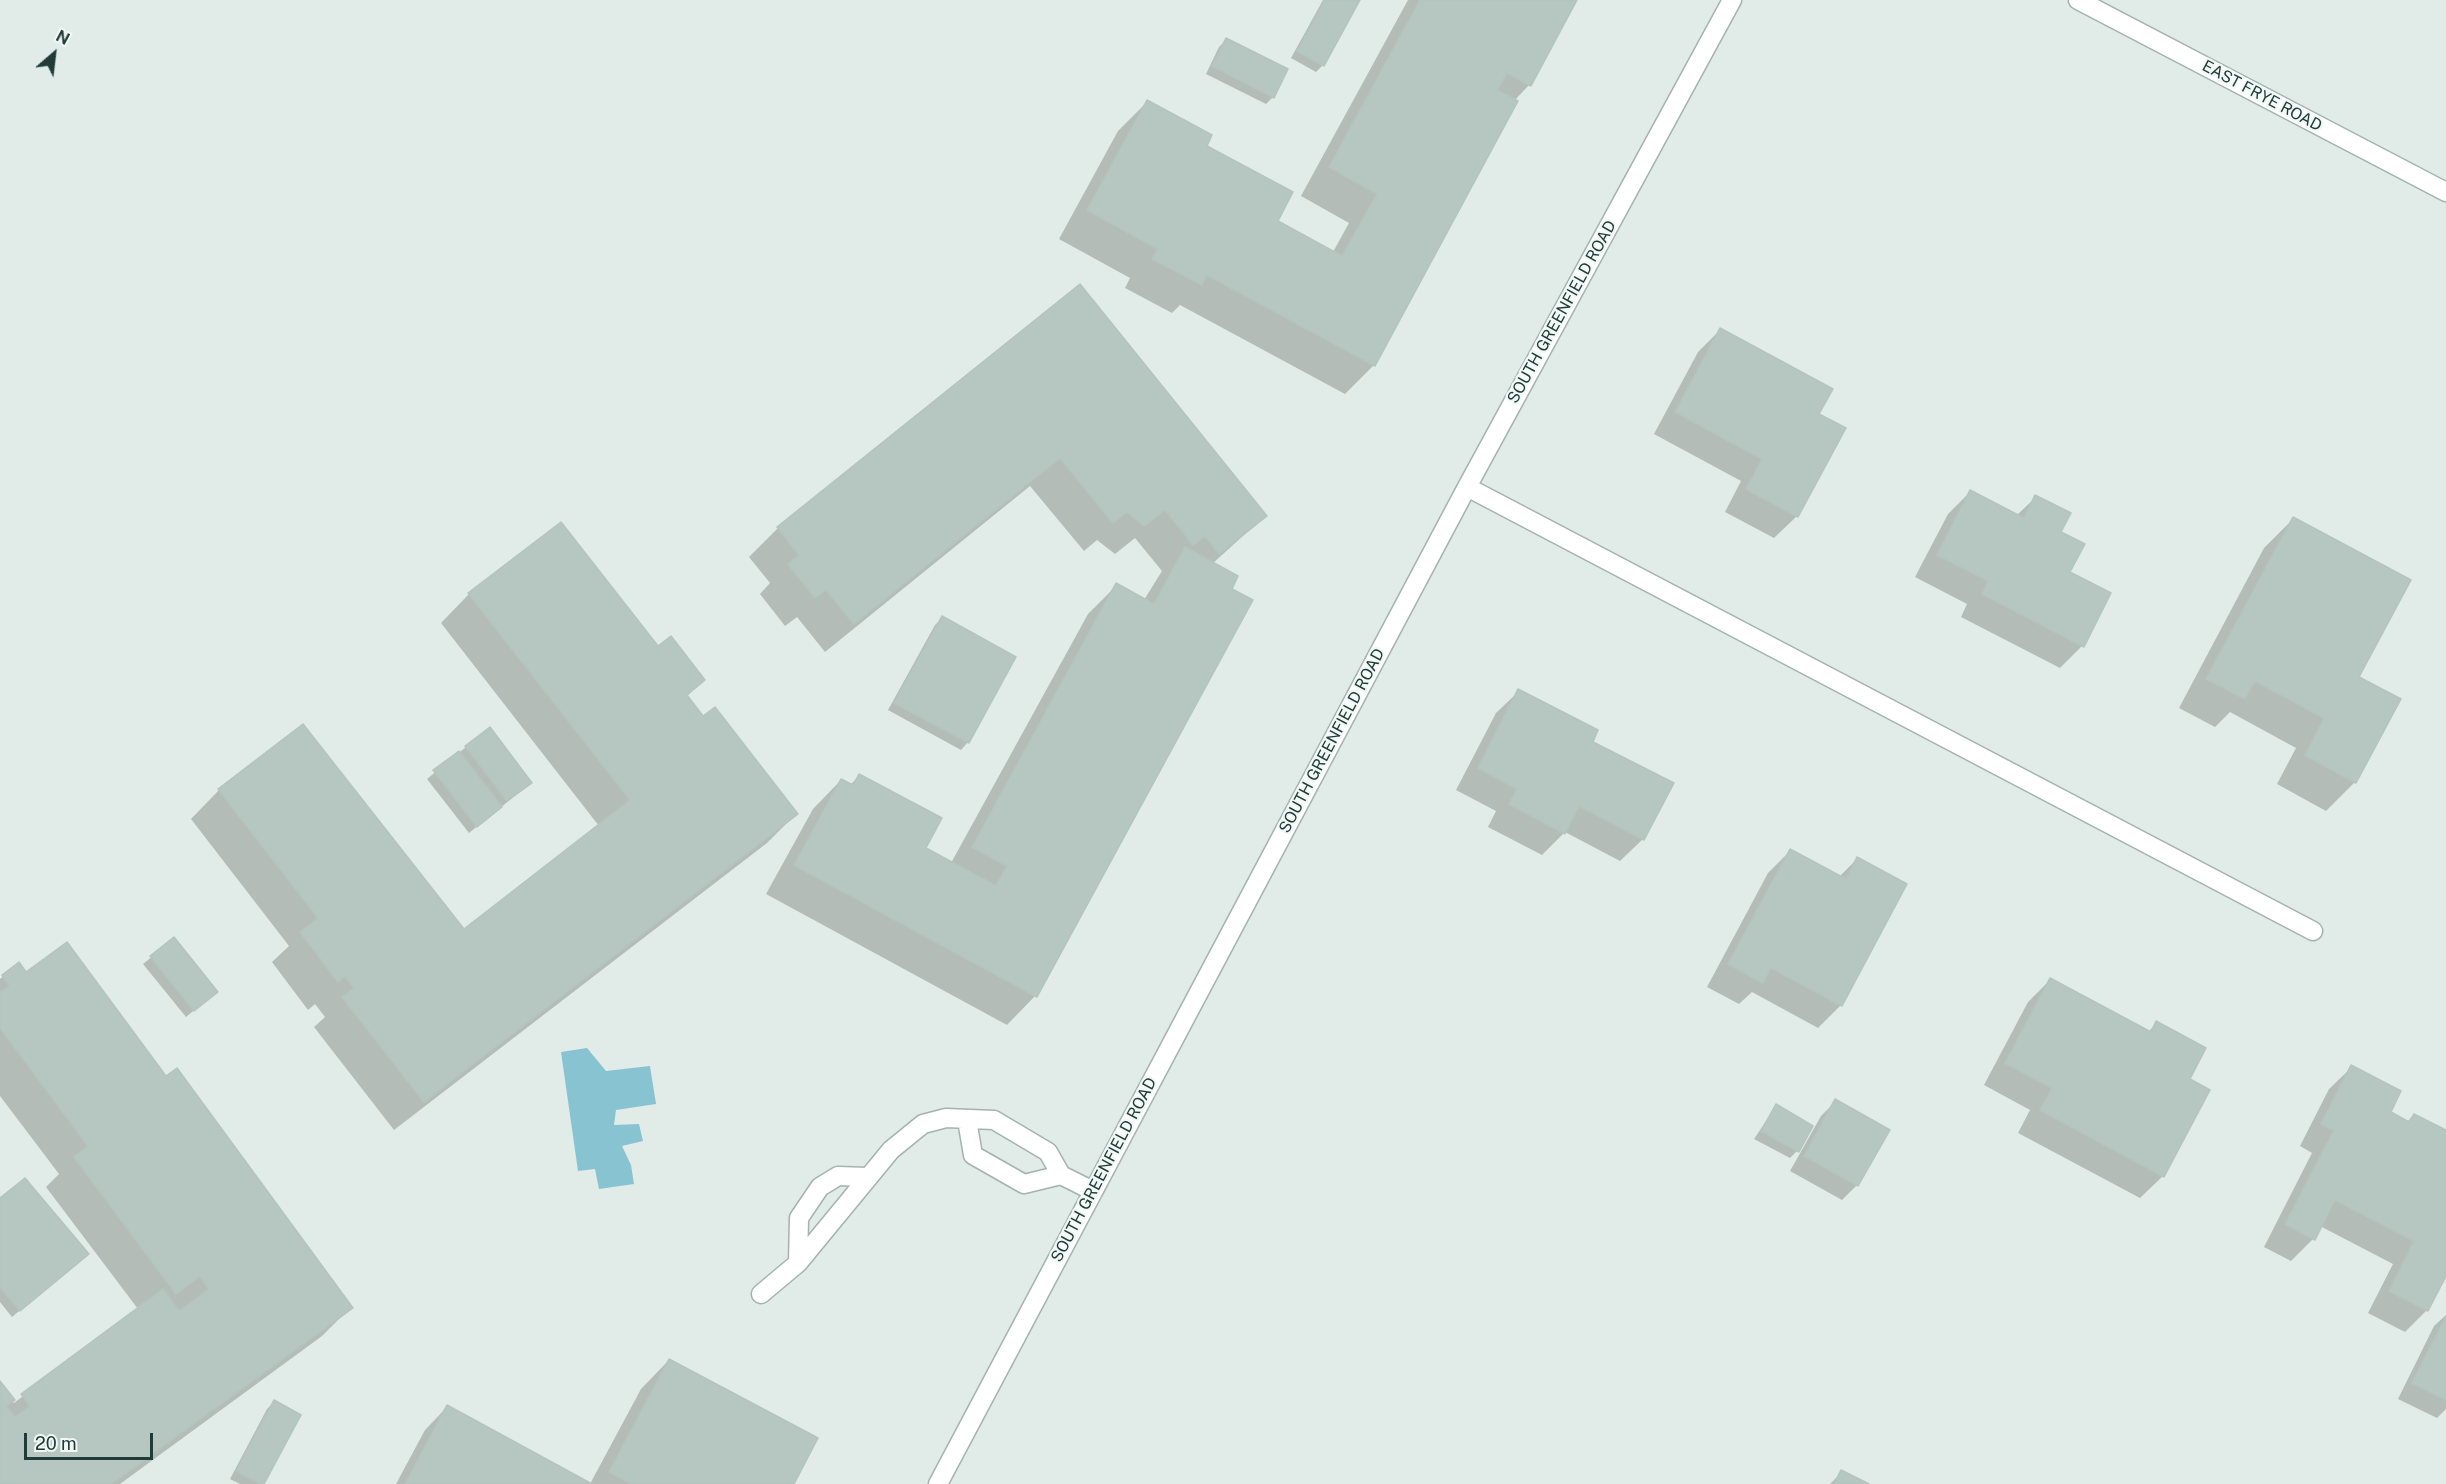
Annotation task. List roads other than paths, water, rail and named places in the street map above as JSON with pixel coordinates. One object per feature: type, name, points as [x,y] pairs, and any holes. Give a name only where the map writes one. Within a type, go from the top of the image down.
[{"type":"street","name":"SOUTH GREENFIELD ROAD","points":[[938,1484],[1467,487],[1732,0]]},
{"type":"street","name":"EAST FRYE ROAD","points":[[2078,0],[2446,192]]},
{"type":"street","points":[[1467,487],[2313,931]]},
{"type":"street","points":[[761,1294],[798,1263],[891,1150],[923,1124],[946,1118],[994,1120],[1048,1152],[1061,1175],[1093,1191]]},
{"type":"street","points":[[967,1120],[973,1155],[1024,1184],[1061,1175]]},
{"type":"street","points":[[798,1263],[799,1218],[820,1187],[838,1176],[867,1177]]},
{"type":"water","points":[[587,1048],[606,1071],[650,1066],[656,1104],[616,1110],[614,1125],[639,1124],[643,1141],[622,1146],[631,1165],[634,1184],[599,1189],[595,1169],[578,1171],[561,1052]]}]
